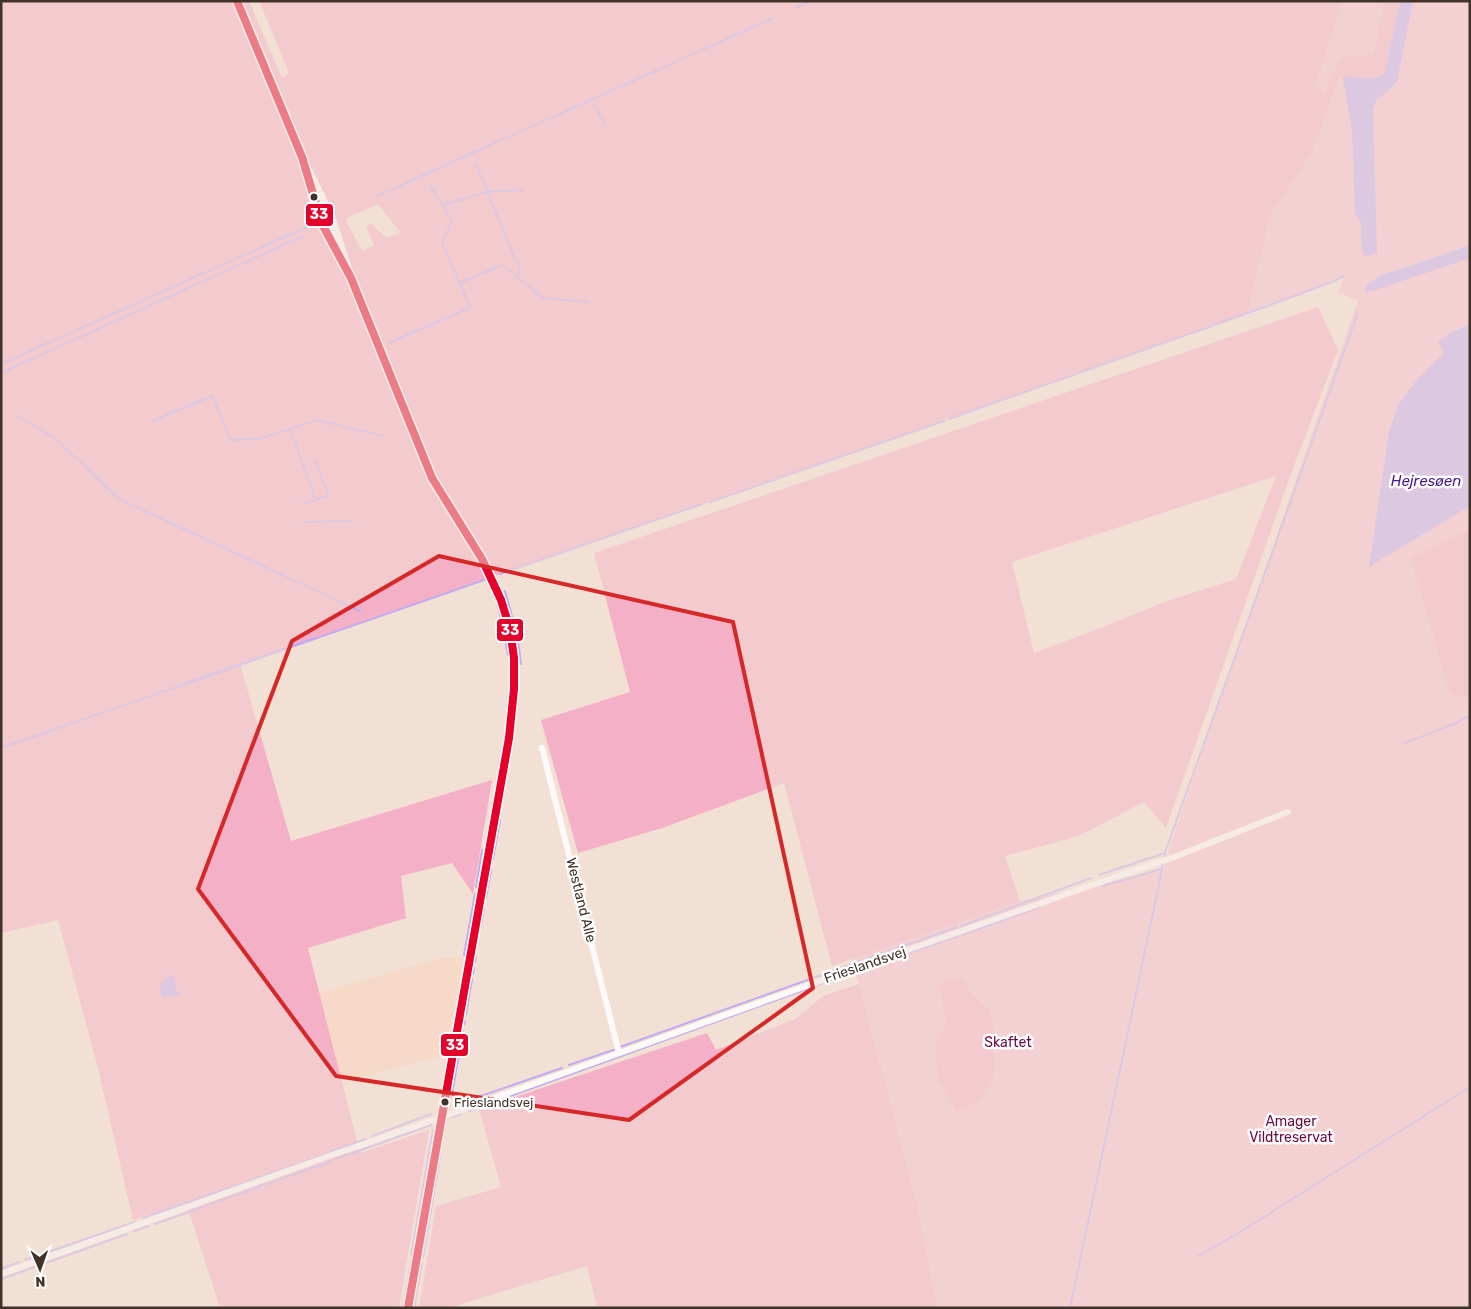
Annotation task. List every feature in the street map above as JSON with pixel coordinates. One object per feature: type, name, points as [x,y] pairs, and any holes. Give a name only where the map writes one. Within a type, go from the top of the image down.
[{"type":"street","points":[[237,1],[302,157],[322,224],[351,278],[432,478],[442,498],[482,559],[496,587],[506,613],[513,649],[515,671],[510,738],[408,1308]]},
{"type":"street","name":"Westland Alle","points":[[542,748],[619,1052]]},
{"type":"street","name":"Frieslandsvej","points":[[1,1274],[329,1156],[442,1118],[619,1052],[1174,857],[1288,812]]},
{"type":"highlighted area","points":[[439,556],[733,622],[813,988],[629,1120],[336,1076],[198,889],[292,641]]},
{"type":"shaded area","points":[[1,1],[249,1],[282,78],[289,73],[259,1],[1343,1],[1315,88],[1325,92],[1341,57],[1373,54],[1384,1],[1400,1],[1385,71],[1382,75],[1372,78],[1345,76],[1339,78],[1312,153],[1270,216],[1248,313],[944,421],[240,664],[291,841],[492,780],[473,894],[452,863],[401,876],[406,918],[308,948],[360,1153],[429,1130],[399,1308],[220,1308],[186,1202],[133,1220],[98,1068],[58,920],[1,933]],"holes":[[[378,204],[400,232],[387,238],[371,224],[366,227],[374,245],[362,251],[345,219]]]},
{"type":"shaded area","points":[[1318,307],[1338,350],[1292,471],[1166,828],[1144,802],[1079,836],[1005,856],[1020,901],[832,966],[784,783],[662,828],[578,853],[541,720],[630,692],[594,553]],"holes":[[[1276,476],[1236,579],[1167,601],[1034,653],[1012,562]]]},
{"type":"shaded area","points":[[1470,529],[1470,698],[1450,694],[1411,559]]},
{"type":"shaded area","points":[[444,957],[463,958],[446,1055],[342,1082],[320,993]]},
{"type":"shaded area","points":[[963,977],[970,992],[989,1009],[995,1036],[994,1077],[980,1101],[956,1111],[938,1080],[935,1045],[946,1023],[939,985]]},
{"type":"shaded area","points":[[859,984],[918,1206],[937,1308],[597,1308],[587,1266],[448,1308],[419,1308],[436,1206],[501,1187],[479,1109],[707,1033],[716,1050],[795,1019],[823,996]]},
{"type":"green space","points":[[1343,1],[1384,1],[1373,54],[1341,57],[1326,92],[1315,88]]},
{"type":"green space","name":"Amager Vildtreservat","points":[[1400,1],[1470,1],[1470,245],[1384,274],[1371,282],[1470,247],[1470,1308],[937,1308],[918,1206],[852,958],[1020,901],[1164,870],[1170,846],[1358,300],[1338,293],[1344,276],[1248,313],[1270,216],[1312,153],[1339,78],[1385,71]]},
{"type":"water","points":[[1400,1],[1413,1],[1397,81],[1390,90],[1376,100],[1373,110],[1377,253],[1364,257],[1361,245],[1361,222],[1355,214],[1352,130],[1343,78],[1345,76],[1372,78],[1382,75],[1385,71]]},
{"type":"water","points":[[1470,245],[1470,258],[1372,291],[1369,290],[1367,293],[1364,292],[1367,285],[1382,274]]},
{"type":"water","name":"Hejresøen","points":[[1470,324],[1470,506],[1369,567],[1389,432],[1398,405],[1416,381],[1444,353],[1438,342],[1452,332]]},
{"type":"water","points":[[173,974],[176,982],[176,991],[181,994],[180,996],[162,997],[160,985]]},
{"type":"waterway","points":[[796,8],[810,1]]},
{"type":"waterway","points":[[377,196],[773,18]]},
{"type":"waterway","points":[[593,104],[606,125]]},
{"type":"waterway","points":[[476,164],[520,271],[517,277]]},
{"type":"waterway","points":[[430,185],[452,221],[442,243],[460,283]]},
{"type":"waterway","points":[[443,205],[487,192],[523,190]]},
{"type":"waterway","points":[[1,364],[309,226]]},
{"type":"waterway","points":[[1,373],[303,236]]},
{"type":"waterway","points":[[388,343],[470,308],[460,283],[502,265],[543,298],[588,302]]},
{"type":"waterway","points":[[949,419],[1248,313],[1344,276]]},
{"type":"waterway","points":[[1164,859],[1357,315]]},
{"type":"waterway","points":[[152,421],[212,396],[231,440],[259,439],[317,420],[383,436]]},
{"type":"waterway","points":[[16,415],[56,439],[119,499],[360,611]]},
{"type":"waterway","points":[[710,502],[944,421]]},
{"type":"waterway","points":[[290,429],[316,500],[328,495],[315,460]]},
{"type":"waterway","points":[[302,504],[316,500]]},
{"type":"waterway","points":[[500,574],[702,504]]},
{"type":"waterway","points":[[303,522],[353,521]]},
{"type":"waterway","points":[[1,748],[487,579]]},
{"type":"waterway","points":[[505,591],[515,627]]},
{"type":"waterway","points":[[497,603],[508,655]]},
{"type":"waterway","points":[[517,634],[521,664]]},
{"type":"waterway","points":[[180,685],[315,638]]},
{"type":"waterway","points":[[1403,744],[1456,723],[1470,715]]},
{"type":"waterway","points":[[493,859],[500,820]]},
{"type":"waterway","points":[[476,887],[482,850]]},
{"type":"waterway","points":[[1099,875],[1165,853]]},
{"type":"waterway","points":[[1070,1308],[1163,865]]},
{"type":"waterway","points":[[1103,886],[1161,869]]},
{"type":"waterway","points":[[486,898],[491,870]]},
{"type":"waterway","points":[[961,926],[1091,878]]},
{"type":"waterway","points":[[464,955],[475,894]]},
{"type":"waterway","points":[[964,934],[1040,907]]},
{"type":"waterway","points":[[481,925],[484,908]]},
{"type":"waterway","points":[[832,971],[957,927]]},
{"type":"waterway","points":[[869,967],[958,936]]},
{"type":"waterway","points":[[475,962],[476,957]]},
{"type":"waterway","points":[[473,974],[474,968]]},
{"type":"waterway","points":[[469,1111],[854,972]]},
{"type":"waterway","points":[[620,1047],[827,973]]},
{"type":"waterway","points":[[466,1014],[472,979]]},
{"type":"waterway","points":[[464,1025],[465,1021]]},
{"type":"waterway","points":[[451,1099],[463,1032]]},
{"type":"waterway","points":[[569,1065],[616,1049]]},
{"type":"waterway","points":[[455,1105],[562,1068]]},
{"type":"waterway","points":[[1198,1256],[1237,1234],[1470,1087]]},
{"type":"waterway","points":[[372,1136],[431,1114]]},
{"type":"waterway","points":[[452,1117],[461,1114]]},
{"type":"waterway","points":[[336,1159],[431,1125]]},
{"type":"waterway","points":[[411,1256],[433,1130]]},
{"type":"waterway","points":[[331,1151],[366,1139]]},
{"type":"waterway","points":[[249,1181],[326,1154]]},
{"type":"waterway","points":[[423,1257],[440,1158]]},
{"type":"waterway","points":[[155,1224],[332,1161]]},
{"type":"waterway","points":[[143,1218],[242,1183]]},
{"type":"waterway","points":[[25,1260],[135,1222]]},
{"type":"waterway","points":[[134,1231],[149,1226]]},
{"type":"waterway","points":[[1,1279],[127,1234]]},
{"type":"waterway","points":[[403,1308],[411,1261]]},
{"type":"waterway","points":[[1,1269],[19,1262]]},
{"type":"waterway","points":[[414,1308],[422,1263]]},
{"type":"transit line","name":"33","points":[[237,1],[302,157],[322,224],[351,278],[432,478],[482,559],[501,600],[510,629],[514,658],[514,689],[509,738],[408,1308]]},
{"type":"place","name":"Frieslandsvej","points":[[445,1102]]},
{"type":"park label","name":"Skaftet","points":[[1008,1042]]}]
